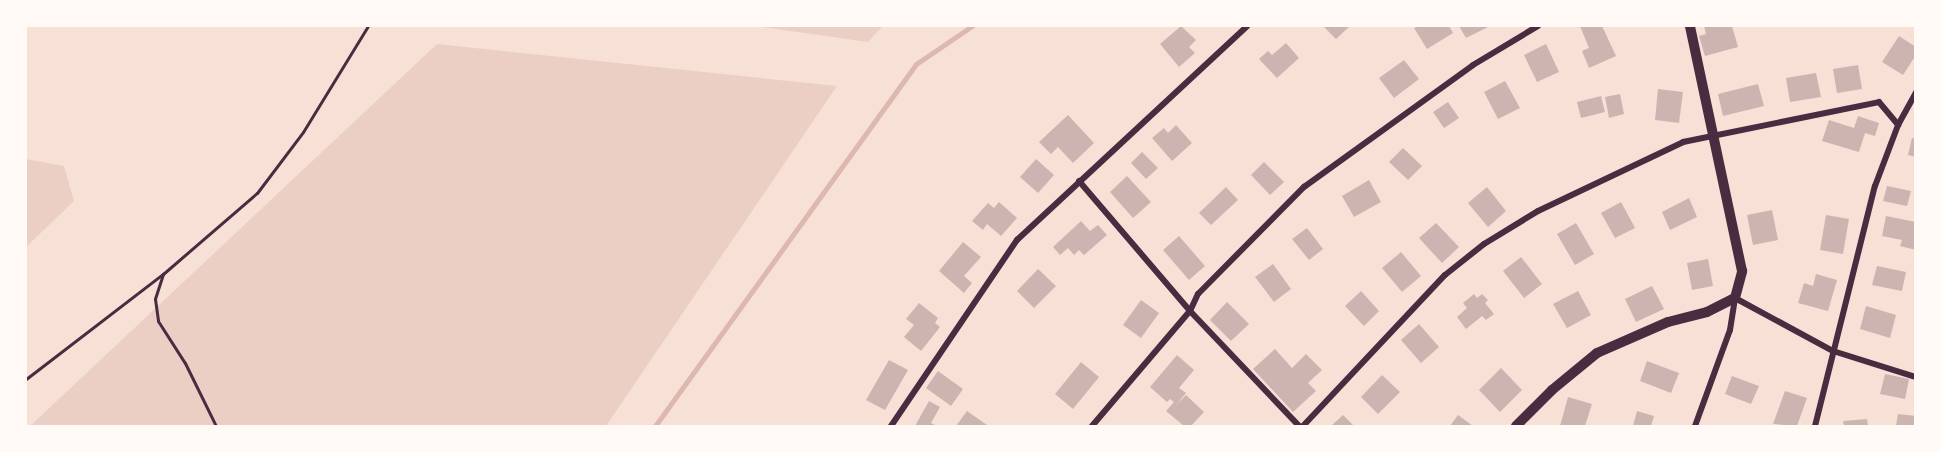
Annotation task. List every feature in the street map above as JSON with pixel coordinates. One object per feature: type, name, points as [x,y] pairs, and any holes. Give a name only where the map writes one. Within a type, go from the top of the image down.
[{"type":"street","points":[[891,426],[1017,240],[1247,26]]},
{"type":"street","points":[[1092,426],[1190,311],[1198,294],[1304,187],[1473,65],[1538,26]]},
{"type":"street","points":[[1690,26],[1742,271],[1735,298],[1731,330],[1695,426]]},
{"type":"street","points":[[1815,426],[1875,186],[1898,125],[1916,92]]},
{"type":"street","points":[[1079,181],[1190,311],[1301,426],[1445,275],[1484,244],[1538,211],[1683,142],[1879,102],[1898,125]]},
{"type":"street","points":[[1735,298],[1833,351],[1916,377]]},
{"type":"street","points":[[1516,426],[1552,390],[1597,353],[1668,322],[1707,312],[1735,298]]},
{"type":"path","points":[[26,379],[164,274],[256,194],[303,132],[368,26]]},
{"type":"path","points":[[164,274],[156,299],[158,321],[185,363],[216,426]]},
{"type":"shaded area","points":[[754,26],[883,26],[868,42]]},
{"type":"shaded area","points":[[437,44],[837,86],[606,426],[30,426]]},
{"type":"shaded area","points":[[26,159],[64,166],[74,201],[26,247]]},
{"type":"building","points":[[1181,26],[1196,40],[1189,47],[1195,53],[1179,67],[1160,44]]},
{"type":"building","points":[[1323,26],[1350,26],[1336,39]]},
{"type":"building","points":[[1449,26],[1453,33],[1427,49],[1414,28]]},
{"type":"building","points":[[1459,26],[1490,26],[1466,38]]},
{"type":"building","points":[[1580,26],[1602,26],[1616,56],[1589,68],[1582,51],[1589,48]]},
{"type":"building","points":[[1704,26],[1732,26],[1738,47],[1705,56],[1699,36],[1706,34]]},
{"type":"building","points":[[1899,36],[1916,47],[1916,55],[1903,75],[1882,62]]},
{"type":"building","points":[[1286,43],[1299,58],[1277,78],[1259,59],[1268,51],[1272,55]]},
{"type":"building","points":[[1546,44],[1559,72],[1537,82],[1524,55]]},
{"type":"building","points":[[1404,60],[1419,79],[1394,98],[1379,78]]},
{"type":"building","points":[[1858,65],[1862,89],[1837,93],[1833,69]]},
{"type":"building","points":[[1816,73],[1821,97],[1790,102],[1786,78]]},
{"type":"building","points":[[1505,81],[1520,108],[1498,119],[1484,92]]},
{"type":"building","points":[[1758,84],[1764,106],[1723,116],[1718,94]]},
{"type":"building","points":[[1658,89],[1683,92],[1679,123],[1655,120]]},
{"type":"building","points":[[1620,94],[1624,114],[1609,118],[1605,97]]},
{"type":"building","points":[[1601,96],[1605,112],[1581,118],[1577,102]]},
{"type":"building","points":[[1448,102],[1459,118],[1444,128],[1433,112]]},
{"type":"building","points":[[1068,115],[1094,143],[1073,163],[1058,147],[1051,154],[1039,142]]},
{"type":"building","points":[[1858,116],[1879,123],[1875,136],[1865,133],[1859,152],[1822,141],[1829,120],[1854,128]]},
{"type":"building","points":[[1176,125],[1192,143],[1172,161],[1152,138],[1164,128],[1168,133]]},
{"type":"building","points":[[1912,138],[1916,139],[1916,157],[1908,155]]},
{"type":"building","points":[[1403,148],[1422,166],[1408,180],[1389,162]]},
{"type":"building","points":[[1142,152],[1158,168],[1146,179],[1131,163]]},
{"type":"building","points":[[1036,159],[1054,175],[1038,193],[1020,177]]},
{"type":"building","points":[[1264,162],[1284,182],[1270,195],[1251,175]]},
{"type":"building","points":[[1127,176],[1151,202],[1133,218],[1110,192]]},
{"type":"building","points":[[1369,180],[1381,202],[1354,217],[1342,196]]},
{"type":"building","points":[[1887,186],[1911,191],[1907,206],[1883,201]]},
{"type":"building","points":[[1226,187],[1238,200],[1211,225],[1199,213]]},
{"type":"building","points":[[1487,187],[1506,211],[1488,227],[1468,203]]},
{"type":"building","points":[[1689,198],[1697,217],[1670,230],[1662,212]]},
{"type":"building","points":[[999,202],[1017,218],[1001,236],[987,224],[983,230],[972,221],[988,203],[994,208]]},
{"type":"building","points":[[1621,202],[1635,228],[1615,238],[1601,213]]},
{"type":"building","points":[[1772,210],[1778,240],[1753,245],[1747,215]]},
{"type":"building","points":[[1826,215],[1849,219],[1843,254],[1820,250]]},
{"type":"building","points":[[1886,216],[1916,222],[1916,250],[1900,246],[1902,240],[1882,236]]},
{"type":"building","points":[[1081,221],[1090,231],[1098,225],[1107,235],[1084,255],[1079,250],[1074,255],[1068,248],[1060,255],[1053,247]]},
{"type":"building","points":[[1436,223],[1459,247],[1442,263],[1419,238]]},
{"type":"building","points":[[1576,223],[1594,254],[1575,265],[1557,234]]},
{"type":"building","points":[[1307,228],[1323,249],[1309,260],[1292,239]]},
{"type":"building","points":[[1179,236],[1205,266],[1189,280],[1163,250]]},
{"type":"building","points":[[963,242],[981,257],[964,276],[972,283],[964,293],[939,271]]},
{"type":"building","points":[[1401,252],[1421,276],[1402,292],[1382,268]]},
{"type":"building","points":[[1521,257],[1542,284],[1524,298],[1503,271]]},
{"type":"building","points":[[1708,259],[1713,286],[1692,290],[1687,263]]},
{"type":"building","points":[[1273,264],[1291,289],[1274,302],[1255,277]]},
{"type":"building","points":[[1877,266],[1906,272],[1902,291],[1872,285]]},
{"type":"building","points":[[1038,269],[1056,286],[1034,308],[1017,291]]},
{"type":"building","points":[[1816,274],[1837,280],[1828,311],[1798,303],[1804,283],[1813,286]]},
{"type":"building","points":[[1652,286],[1664,309],[1636,322],[1625,299]]},
{"type":"building","points":[[1361,291],[1379,311],[1364,326],[1345,306]]},
{"type":"building","points":[[1578,291],[1591,315],[1567,328],[1553,304]]},
{"type":"building","points":[[1474,294],[1477,298],[1482,294],[1488,300],[1485,303],[1494,314],[1486,320],[1482,316],[1466,329],[1457,317],[1467,308],[1463,303]]},
{"type":"building","points":[[1141,300],[1159,313],[1141,338],[1123,325]]},
{"type":"building","points":[[1227,302],[1249,324],[1231,341],[1210,320]]},
{"type":"building","points":[[919,303],[938,318],[935,323],[940,327],[921,351],[904,337],[914,325],[906,319]]},
{"type":"building","points":[[1866,306],[1896,315],[1890,338],[1860,329]]},
{"type":"building","points":[[1419,324],[1439,347],[1421,363],[1401,340]]},
{"type":"building","points":[[1275,349],[1292,368],[1306,354],[1322,370],[1308,383],[1316,391],[1293,412],[1253,369]]},
{"type":"building","points":[[1177,355],[1194,370],[1179,388],[1186,393],[1176,405],[1186,395],[1204,412],[1191,426],[1184,426],[1166,411],[1174,402],[1170,399],[1167,402],[1150,387]]},
{"type":"building","points":[[889,360],[908,370],[885,410],[866,400]]},
{"type":"building","points":[[1647,361],[1679,373],[1671,393],[1640,381]]},
{"type":"building","points":[[1081,362],[1099,377],[1073,409],[1055,394]]},
{"type":"building","points":[[1501,368],[1522,390],[1500,412],[1479,390]]},
{"type":"building","points":[[938,371],[963,389],[951,406],[926,388]]},
{"type":"building","points":[[1885,374],[1909,379],[1905,399],[1880,394]]},
{"type":"building","points":[[1382,375],[1400,392],[1378,414],[1361,397]]},
{"type":"building","points":[[1732,376],[1759,386],[1751,404],[1725,394]]},
{"type":"building","points":[[1785,391],[1807,398],[1797,426],[1773,424]]},
{"type":"building","points":[[1568,397],[1592,404],[1585,426],[1560,426]]},
{"type":"building","points":[[929,401],[940,407],[931,423],[937,426],[915,426]]},
{"type":"building","points":[[967,411],[987,425],[956,426]]},
{"type":"building","points":[[1637,411],[1654,416],[1651,426],[1633,426]]},
{"type":"building","points":[[1898,414],[1916,416],[1916,426],[1896,426]]},
{"type":"building","points":[[1343,415],[1354,426],[1331,426]]},
{"type":"building","points":[[1458,415],[1473,426],[1450,426]]},
{"type":"building","points":[[1867,419],[1868,426],[1844,426],[1843,421]]},
{"type":"waterway","points":[[655,426],[916,64],[972,26]]}]
